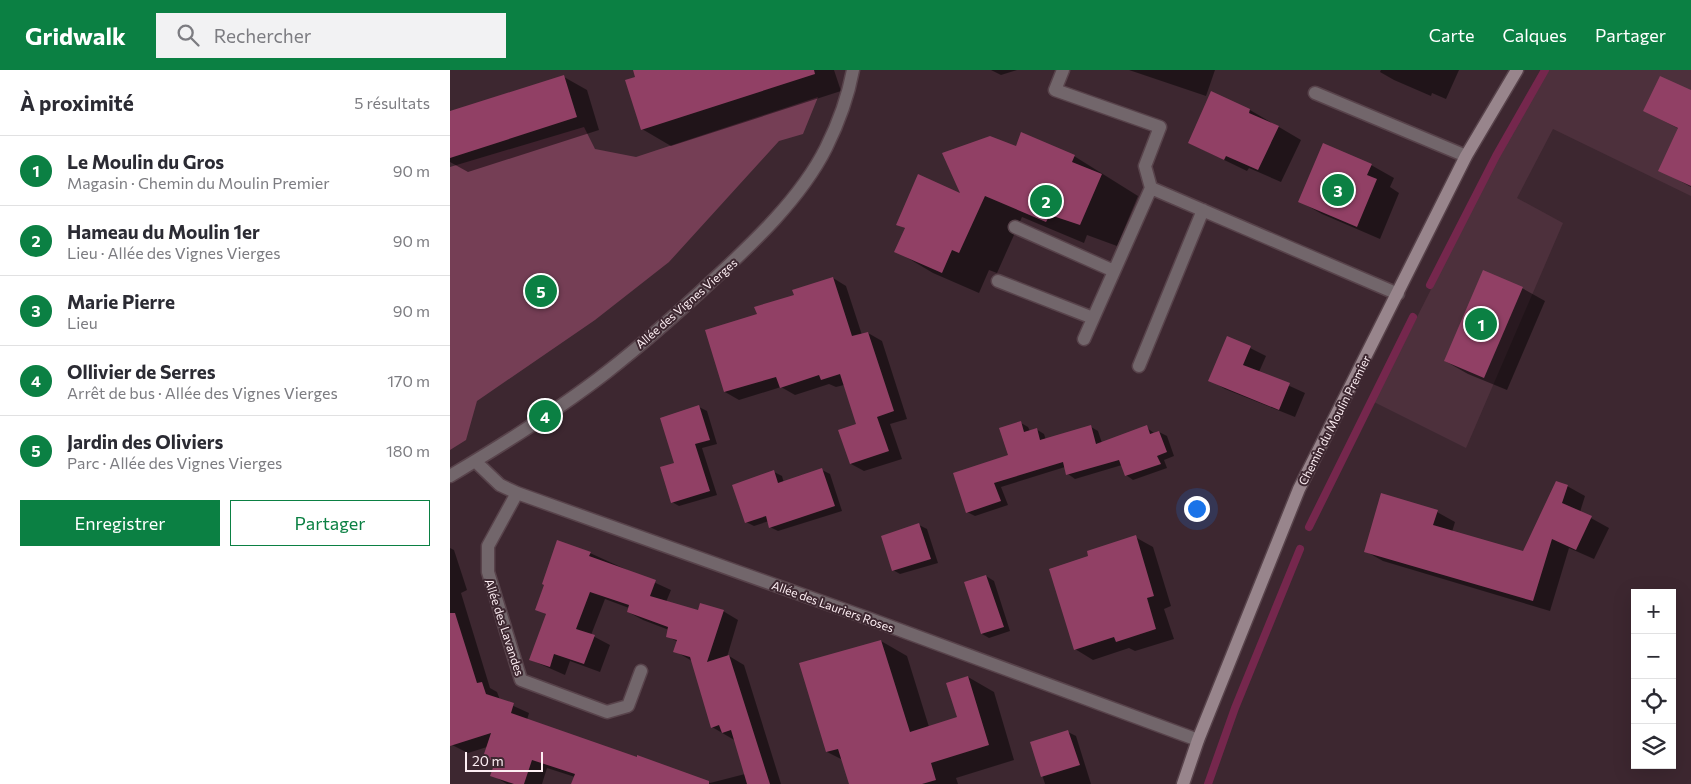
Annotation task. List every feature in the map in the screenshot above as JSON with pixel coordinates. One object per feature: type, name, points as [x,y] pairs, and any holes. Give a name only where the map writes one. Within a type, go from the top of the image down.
[{"type":"main road","name":"Chemin du Moulin Premier","points":[[1182,784],[1299,489],[1466,156],[1517,70]]},
{"type":"street","name":"Allée des Vignes Vierges","points":[[450,476],[607,372],[685,306],[756,242],[798,191],[826,150],[840,115],[853,70]]},
{"type":"street","points":[[1063,70],[1055,90],[1160,127],[1145,166],[1151,188],[1084,339]]},
{"type":"street","points":[[1315,93],[1466,156]]},
{"type":"street","points":[[1151,188],[1398,294]]},
{"type":"street","points":[[1139,366],[1203,210]]},
{"type":"street","points":[[1015,227],[1114,271]]},
{"type":"street","points":[[998,281],[1093,318]]},
{"type":"street","name":"Allée des Lauriers Roses","points":[[475,461],[500,485],[517,493],[1198,740]]},
{"type":"street","name":"Allée des Lavandes","points":[[517,493],[488,546],[488,572],[521,680],[607,712],[628,706],[641,671]]},
{"type":"shaded area","points":[[1548,70],[1691,70],[1691,196],[1553,129],[1517,198],[1563,223],[1466,448],[1374,402],[1496,161]]},
{"type":"shaded area","points":[[818,97],[803,134],[779,141],[669,262],[595,320],[477,401],[466,440],[450,450],[450,167],[584,127],[595,149],[636,157]]},
{"type":"building","points":[[633,70],[814,70],[815,74],[641,130],[625,80],[635,77]]},
{"type":"building","points":[[564,75],[577,117],[450,158],[450,111]]},
{"type":"building","points":[[1660,76],[1691,90],[1691,186],[1658,171],[1678,128],[1643,111]]},
{"type":"building","points":[[1211,91],[1250,109],[1249,113],[1279,126],[1258,170],[1226,156],[1224,160],[1188,143]]},
{"type":"building","points":[[1021,132],[1075,155],[1072,162],[1102,174],[1080,225],[1050,215],[1046,222],[985,196],[959,253],[952,250],[942,273],[894,252],[905,228],[896,225],[918,174],[960,193],[942,153],[990,136],[1016,146]]},
{"type":"building","points":[[1323,143],[1372,164],[1367,175],[1377,179],[1357,227],[1298,202]]},
{"type":"building","points":[[1483,270],[1523,287],[1484,378],[1444,361]]},
{"type":"building","points":[[833,277],[852,336],[868,332],[894,411],[877,417],[889,451],[850,464],[838,430],[856,424],[840,374],[821,380],[819,375],[780,388],[776,377],[724,392],[705,330],[757,314],[754,307],[794,295],[792,290]]},
{"type":"building","points":[[1227,336],[1251,346],[1243,365],[1290,383],[1279,410],[1208,381]]},
{"type":"building","points":[[699,405],[710,440],[695,444],[710,491],[671,503],[660,467],[674,463],[660,418]]},
{"type":"building","points":[[1021,421],[1024,432],[1037,428],[1040,440],[1091,425],[1096,444],[1147,425],[1150,434],[1159,431],[1167,452],[1157,456],[1161,464],[1125,476],[1119,460],[1066,475],[1063,462],[994,483],[1001,501],[966,513],[953,473],[1008,455],[999,428]]},
{"type":"building","points":[[822,468],[835,506],[769,528],[766,516],[745,523],[732,485],[774,470],[778,483]]},
{"type":"building","points":[[1556,481],[1568,485],[1562,503],[1592,516],[1576,550],[1552,539],[1533,601],[1364,552],[1381,493],[1438,510],[1433,525],[1523,551]]},
{"type":"building","points":[[919,523],[931,559],[892,571],[881,536]]},
{"type":"building","points":[[1136,535],[1154,596],[1147,598],[1156,629],[1116,642],[1114,637],[1074,650],[1049,569],[1088,556],[1087,551]]},
{"type":"building","points":[[557,540],[591,552],[589,556],[656,580],[650,596],[698,610],[700,603],[724,610],[707,662],[729,655],[770,784],[747,784],[731,730],[722,733],[719,725],[711,728],[690,657],[673,652],[677,640],[666,637],[668,627],[627,612],[629,605],[590,592],[576,629],[595,635],[584,664],[554,654],[550,667],[529,660],[546,614],[535,610]]},
{"type":"building","points":[[986,575],[1004,627],[981,634],[964,582]]},
{"type":"building","points":[[450,613],[455,613],[477,683],[482,682],[486,694],[514,703],[511,713],[637,757],[637,755],[709,781],[709,784],[571,784],[575,774],[532,760],[524,784],[514,784],[490,776],[495,762],[483,757],[491,733],[450,746]]},
{"type":"building","points":[[881,640],[910,732],[957,717],[946,683],[968,676],[989,745],[931,763],[936,780],[922,784],[849,784],[838,749],[826,752],[799,663]]},
{"type":"building","points":[[1068,730],[1080,765],[1041,777],[1030,742]]},
{"type":"waterway","points":[[1430,285],[1496,156],[1545,70]]},
{"type":"waterway","points":[[1309,527],[1413,317]]},
{"type":"waterway","points":[[1208,784],[1235,708],[1300,549]]},
{"type":"place","name":"Marie Pierre","points":[[1338,190]]},
{"type":"place","name":"Hameau du Moulin 1er","points":[[1046,201]]},
{"type":"place","name":"Jardin des Oliviers","points":[[541,291]]},
{"type":"place","name":"Le Moulin du Gros","points":[[1481,324]]},
{"type":"place","name":"Ollivier de Serres","points":[[545,416]]}]
